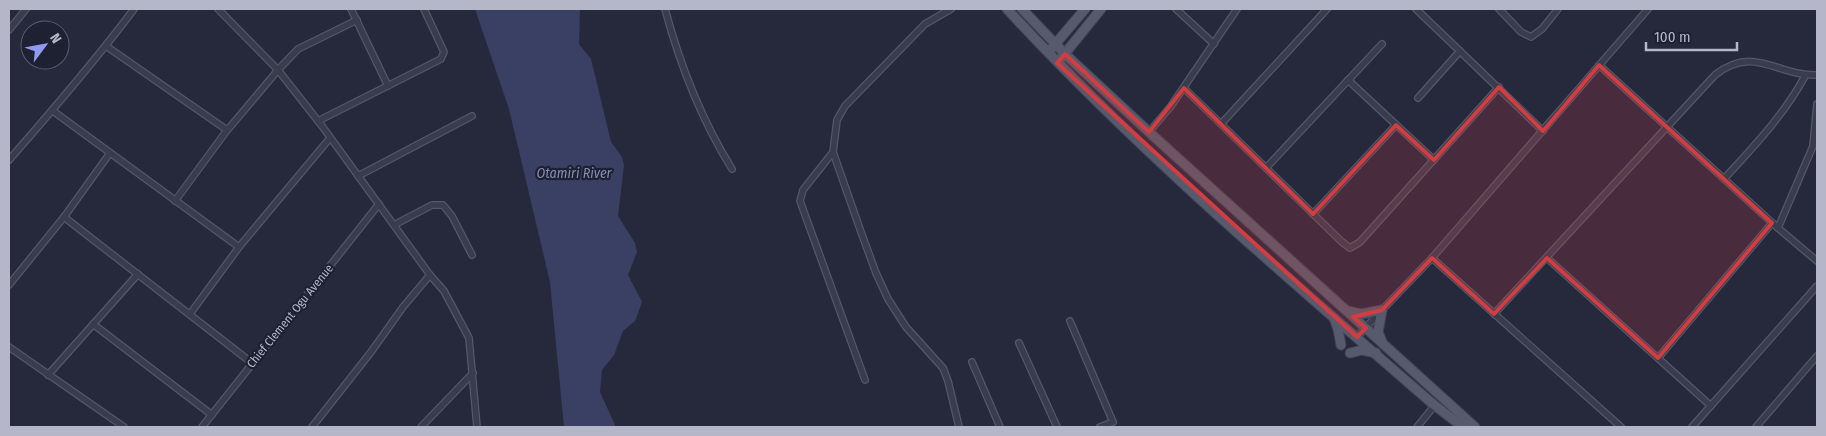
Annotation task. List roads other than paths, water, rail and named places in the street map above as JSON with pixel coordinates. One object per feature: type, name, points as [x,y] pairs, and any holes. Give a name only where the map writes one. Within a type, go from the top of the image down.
[{"type":"main road","points":[[1007,9],[1048,53],[1138,142],[1435,405],[1463,427]]},
{"type":"main road","points":[[1022,9],[1065,54],[1149,132],[1475,427]]},
{"type":"main road","points":[[1048,53],[1086,9]]},
{"type":"main road","points":[[1057,62],[1101,9]]},
{"type":"main road","points":[[1345,310],[1361,314],[1382,310],[1378,332],[1382,342]]},
{"type":"main road","points":[[1333,315],[1341,345]]},
{"type":"main road","points":[[1350,353],[1362,350],[1376,353]]},
{"type":"street","points":[[9,30],[26,9]]},
{"type":"street","points":[[9,160],[106,46],[134,9]]},
{"type":"street","points":[[218,9],[278,70],[318,121],[430,275],[444,291],[469,338],[477,427]]},
{"type":"street","points":[[351,9],[388,86]]},
{"type":"street","points":[[318,121],[441,59],[444,52],[424,9]]},
{"type":"street","points":[[665,9],[674,43],[703,117],[732,169]]},
{"type":"street","points":[[952,9],[925,24],[845,106],[836,120],[833,152],[876,273],[888,299],[906,327],[943,368],[959,427]]},
{"type":"street","points":[[1176,9],[1214,44]]},
{"type":"street","points":[[1149,132],[1184,88],[1237,9]]},
{"type":"street","points":[[1222,124],[1327,9]]},
{"type":"street","points":[[1416,9],[1543,131]]},
{"type":"street","points":[[1499,9],[1521,32],[1531,37],[1542,29],[1558,9]]},
{"type":"street","points":[[1358,337],[1432,258],[1648,9]]},
{"type":"street","points":[[174,201],[227,130],[298,49],[357,20]]},
{"type":"street","points":[[1266,168],[1382,44]]},
{"type":"street","points":[[106,46],[227,130]]},
{"type":"street","points":[[1418,98],[1460,51]]},
{"type":"street","points":[[1494,314],[1724,67],[1748,60],[1805,76],[1817,76]]},
{"type":"street","points":[[1599,65],[1772,223],[1817,261]]},
{"type":"street","points":[[1724,179],[1768,130],[1796,92],[1805,76]]},
{"type":"street","points":[[1348,80],[1434,160]]},
{"type":"street","points":[[1184,88],[1350,248],[1360,242],[1499,88]]},
{"type":"street","points":[[1778,228],[1813,146],[1817,104]]},
{"type":"street","points":[[52,111],[239,247]]},
{"type":"street","points":[[358,176],[472,116]]},
{"type":"street","points":[[1313,214],[1396,124]]},
{"type":"street","points":[[190,314],[239,247],[330,138]]},
{"type":"street","points":[[833,152],[802,190],[800,201],[865,380]]},
{"type":"street","points":[[9,285],[64,217],[110,153]]},
{"type":"street","name":"Chief Clement Ogu Avenue","points":[[202,427],[379,204]]},
{"type":"street","points":[[394,225],[432,205],[443,205],[452,216],[472,255]]},
{"type":"street","points":[[64,217],[252,363]]},
{"type":"street","points":[[1658,358],[1772,223]]},
{"type":"street","points":[[1432,258],[1621,427]]},
{"type":"street","points":[[1547,258],[1711,406]]},
{"type":"street","points":[[48,375],[138,274]]},
{"type":"street","points":[[312,427],[371,352],[403,307],[430,275]]},
{"type":"street","points":[[1692,427],[1817,286]]},
{"type":"street","points":[[1070,321],[1113,422],[1100,427]]},
{"type":"street","points":[[93,324],[212,415]]},
{"type":"street","points":[[1019,343],[1057,427]]},
{"type":"street","points":[[9,347],[124,427]]},
{"type":"street","points":[[1756,427],[1817,356]]},
{"type":"street","points":[[972,362],[1000,427]]},
{"type":"street","points":[[421,427],[473,372]]},
{"type":"street","points":[[1417,427],[1435,405]]},
{"type":"water","name":"Otamiri River","points":[[475,9],[580,9],[579,44],[591,59],[611,142],[622,157],[624,165],[618,216],[635,243],[637,252],[628,275],[642,302],[635,321],[623,331],[614,355],[602,370],[600,392],[616,427],[564,427],[550,282],[509,109]]}]
